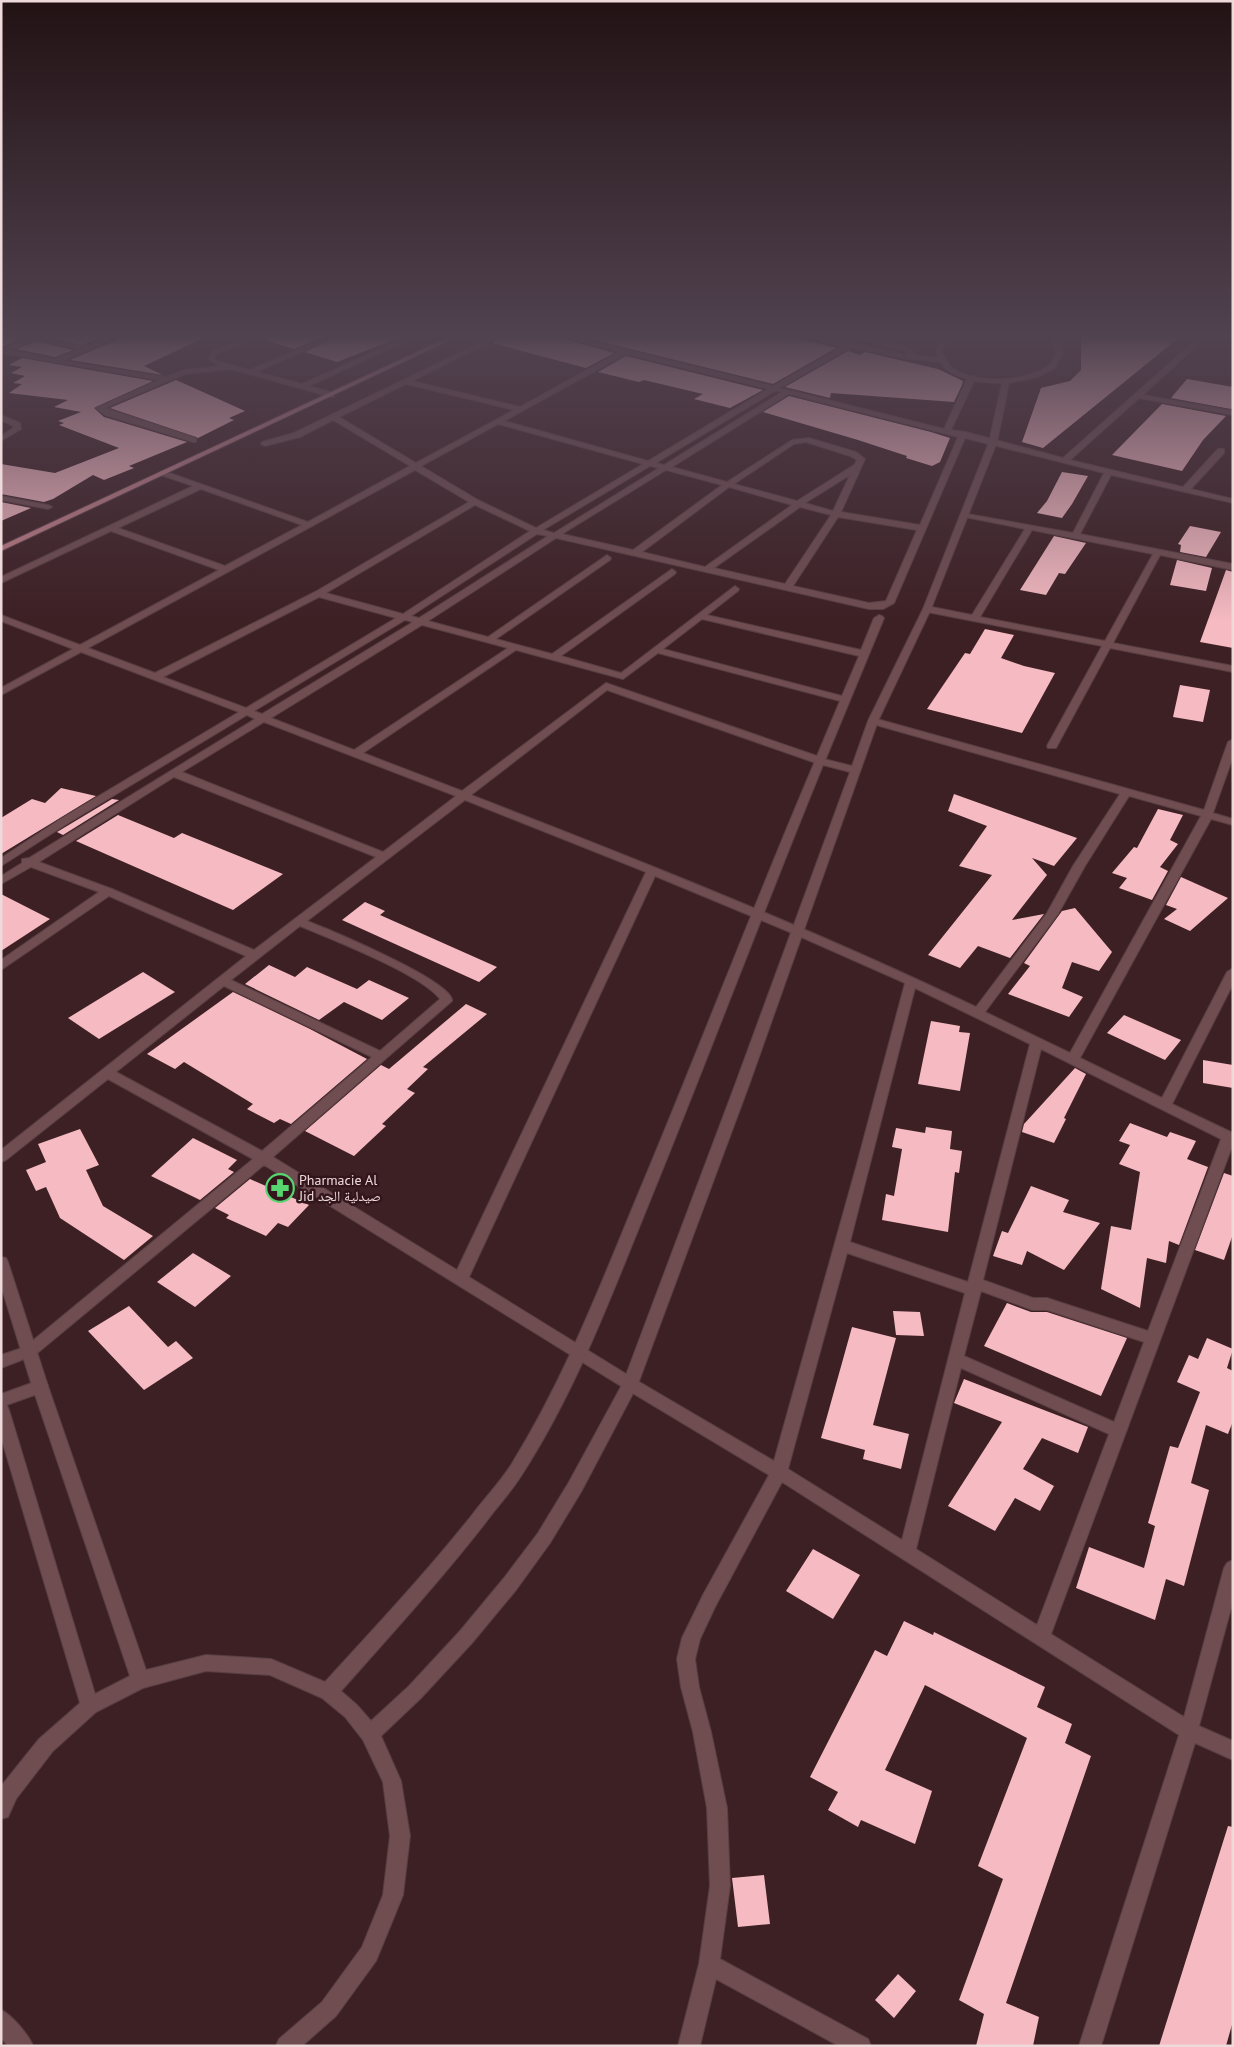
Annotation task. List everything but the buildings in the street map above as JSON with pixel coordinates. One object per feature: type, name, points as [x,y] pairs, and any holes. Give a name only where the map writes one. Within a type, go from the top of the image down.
[{"type":"main road","points":[[1,549],[254,432]]},
{"type":"street","points":[[1,438],[14,432]]},
{"type":"street","points":[[168,432],[193,440]]},
{"type":"street","points":[[266,444],[305,432]]},
{"type":"street","points":[[356,432],[475,502],[536,531],[869,606],[883,606],[890,603],[963,434]]},
{"type":"street","points":[[1,692],[307,524],[481,432]]},
{"type":"street","points":[[534,432],[667,466],[836,514],[922,528]]},
{"type":"street","points":[[1,863],[66,820],[404,617],[536,531],[702,432]]},
{"type":"street","points":[[1,881],[174,772],[420,622],[554,536],[723,432]]},
{"type":"street","points":[[954,432],[1109,472],[1233,501]]},
{"type":"street","points":[[370,1734],[415,1692],[466,1638],[510,1584],[544,1538],[575,1487],[630,1384],[739,1094],[873,721],[927,609],[965,515],[995,432]]},
{"type":"street","points":[[1064,460],[1096,432]]},
{"type":"street","points":[[634,554],[729,484],[792,442],[806,440],[854,454],[861,459],[836,514],[787,588]]},
{"type":"street","points":[[1185,490],[1221,451]]},
{"type":"street","points":[[706,570],[798,504],[857,467]]},
{"type":"street","points":[[1076,535],[1109,472]]},
{"type":"street","points":[[164,473],[307,524]]},
{"type":"street","points":[[1,580],[200,486]]},
{"type":"street","points":[[1,498],[48,507]]},
{"type":"street","points":[[155,677],[318,594],[475,502]]},
{"type":"street","points":[[965,515],[1076,535],[1233,567]]},
{"type":"street","points":[[975,618],[1030,527]]},
{"type":"street","points":[[111,528],[225,569]]},
{"type":"street","points":[[1052,746],[1158,552]]},
{"type":"street","points":[[489,640],[607,558]]},
{"type":"street","points":[[554,657],[672,572]]},
{"type":"street","points":[[318,594],[623,676],[735,589]]},
{"type":"street","points":[[927,609],[1233,669]]},
{"type":"street","points":[[700,616],[864,654]]},
{"type":"street","points":[[1,618],[464,795],[652,870],[797,931],[911,982],[1231,1138],[1152,1339],[1041,1636]]},
{"type":"street","points":[[328,1692],[426,1584],[515,1472],[552,1408],[580,1353],[691,1083],[756,914],[879,618]]},
{"type":"street","points":[[356,754],[515,647]]},
{"type":"street","points":[[656,650],[846,700]]},
{"type":"street","points":[[1,1156],[255,955],[301,922],[606,686],[820,761],[855,770]]},
{"type":"street","points":[[873,721],[1233,822]]},
{"type":"street","points":[[1072,1060],[1207,816],[1233,742]]},
{"type":"street","points":[[174,772],[384,856]]},
{"type":"street","points":[[977,1014],[1052,914],[1079,866],[1126,792]]},
{"type":"street","points":[[12,856],[108,891],[255,955]]},
{"type":"street","points":[[460,1280],[652,870]]},
{"type":"street","points":[[1,966],[108,891]]},
{"type":"street","points":[[1,1362],[30,1351],[264,1158],[446,1001],[446,995],[416,976],[301,922]]},
{"type":"street","points":[[1165,1106],[1233,972]]},
{"type":"street","points":[[223,981],[380,1056]]},
{"type":"street","points":[[689,2046],[709,1964],[720,1886],[717,1808],[702,1732],[690,1687],[686,1659],[691,1638],[709,1601],[779,1472],[911,982]]},
{"type":"street","points":[[908,1552],[1036,1043]]},
{"type":"street","points":[[107,1073],[264,1158],[630,1384],[779,1472],[1189,1730],[1233,1751]]},
{"type":"street","points":[[841,1246],[1032,1304],[1047,1304],[1152,1339]]},
{"type":"street","points":[[1,1262],[40,1386],[140,1680]]},
{"type":"street","points":[[956,1358],[1118,1431]]},
{"type":"street","points":[[1,1401],[40,1386]]},
{"type":"street","points":[[1,1410],[90,1706]]},
{"type":"street","points":[[1090,2046],[1189,1730],[1233,1568]]},
{"type":"street","points":[[1,1810],[9,1792],[46,1745],[90,1706],[140,1680],[206,1663],[271,1667],[328,1692],[351,1711],[370,1734],[392,1781],[400,1836],[392,1895],[369,1954],[330,2009],[286,2046]]},
{"type":"street","points":[[709,1964],[861,2046]]},
{"type":"street","points":[[3,2027],[23,2046]]},
{"type":"place","name":"Pharmacie Al Jid صيدلية الجد","points":[[280,1188]]}]
